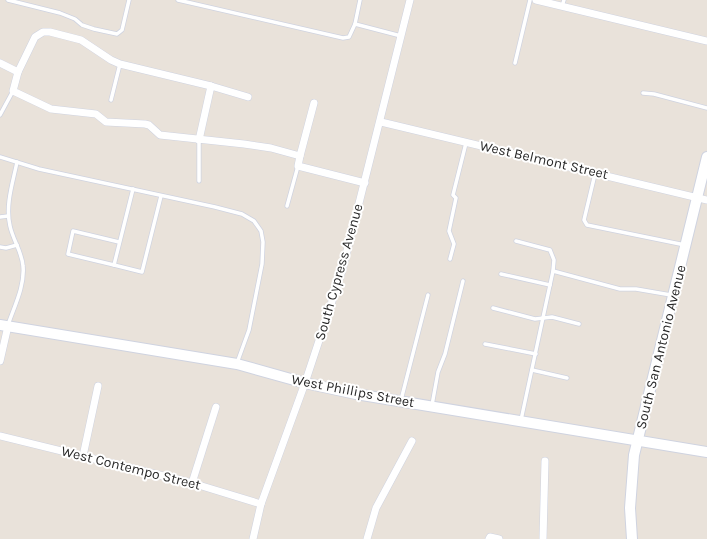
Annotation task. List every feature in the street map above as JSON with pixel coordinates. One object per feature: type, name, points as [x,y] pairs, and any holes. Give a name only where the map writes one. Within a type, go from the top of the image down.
[{"type":"street","name":"South Cypress Avenue","points":[[252,539],[261,504],[305,383],[342,271],[381,122],[410,0]]},
{"type":"street","points":[[536,0],[563,3],[707,41]]},
{"type":"street","points":[[248,97],[211,86],[120,64],[111,60],[81,40],[50,32],[43,32],[35,37],[18,72],[13,91],[52,109],[96,114],[106,122],[149,125],[160,135],[257,146],[300,156]]},
{"type":"street","points":[[0,63],[18,72]]},
{"type":"street","points":[[199,140],[211,86]]},
{"type":"street","points":[[314,103],[298,166],[365,183]]},
{"type":"street","name":"West Belmont Street","points":[[381,122],[702,198]]},
{"type":"street","name":"South San Antonio Avenue","points":[[632,539],[630,508],[634,455],[685,246],[702,198],[707,157]]},
{"type":"street","points":[[0,361],[4,325]]},
{"type":"street","name":"West Phillips Street","points":[[4,325],[237,364],[305,383],[356,394],[707,452]]},
{"type":"street","points":[[83,456],[98,386]]},
{"type":"street","points":[[192,483],[216,407]]},
{"type":"street","name":"West Contempo Street","points":[[0,436],[192,483],[261,504]]},
{"type":"street","points":[[367,539],[376,508],[412,440]]},
{"type":"street","points":[[543,539],[545,461]]},
{"type":"street","points":[[490,538],[499,539]]},
{"type":"lane","points":[[8,0],[60,13],[75,19],[82,26],[117,34],[122,30],[129,0]]},
{"type":"lane","points":[[178,0],[343,38],[349,36],[355,24],[360,0]]},
{"type":"lane","points":[[514,63],[530,0]]},
{"type":"lane","points":[[355,24],[401,36]]},
{"type":"lane","points":[[111,100],[120,64]]},
{"type":"lane","points":[[0,115],[13,91]]},
{"type":"lane","points":[[643,93],[654,94],[707,108]]},
{"type":"lane","points":[[199,140],[199,181]]},
{"type":"lane","points":[[450,259],[454,244],[449,231],[456,198],[453,194],[466,142]]},
{"type":"lane","points":[[0,156],[17,162],[161,196],[215,206],[242,214],[254,221],[261,231],[263,242],[262,264],[249,330],[237,364]]},
{"type":"lane","points":[[4,325],[23,276],[22,255],[10,227],[8,216],[9,200],[17,162]]},
{"type":"lane","points":[[287,206],[298,166]]},
{"type":"lane","points":[[596,173],[584,220],[587,225],[685,246]]},
{"type":"lane","points":[[114,265],[133,189]]},
{"type":"lane","points":[[120,242],[73,231],[68,254],[142,272],[161,196]]},
{"type":"lane","points":[[0,217],[8,216]]},
{"type":"lane","points":[[516,241],[550,250],[554,260],[544,317],[520,421]]},
{"type":"lane","points":[[0,247],[6,248],[17,244]]},
{"type":"lane","points":[[553,271],[620,289],[636,289],[673,296]]},
{"type":"lane","points":[[501,274],[550,285]]},
{"type":"lane","points":[[432,406],[438,372],[445,354],[463,281]]},
{"type":"lane","points":[[401,401],[428,294]]},
{"type":"lane","points":[[493,308],[535,319],[544,317],[579,324]]},
{"type":"lane","points":[[485,344],[536,354]]},
{"type":"lane","points":[[532,370],[567,378]]}]
